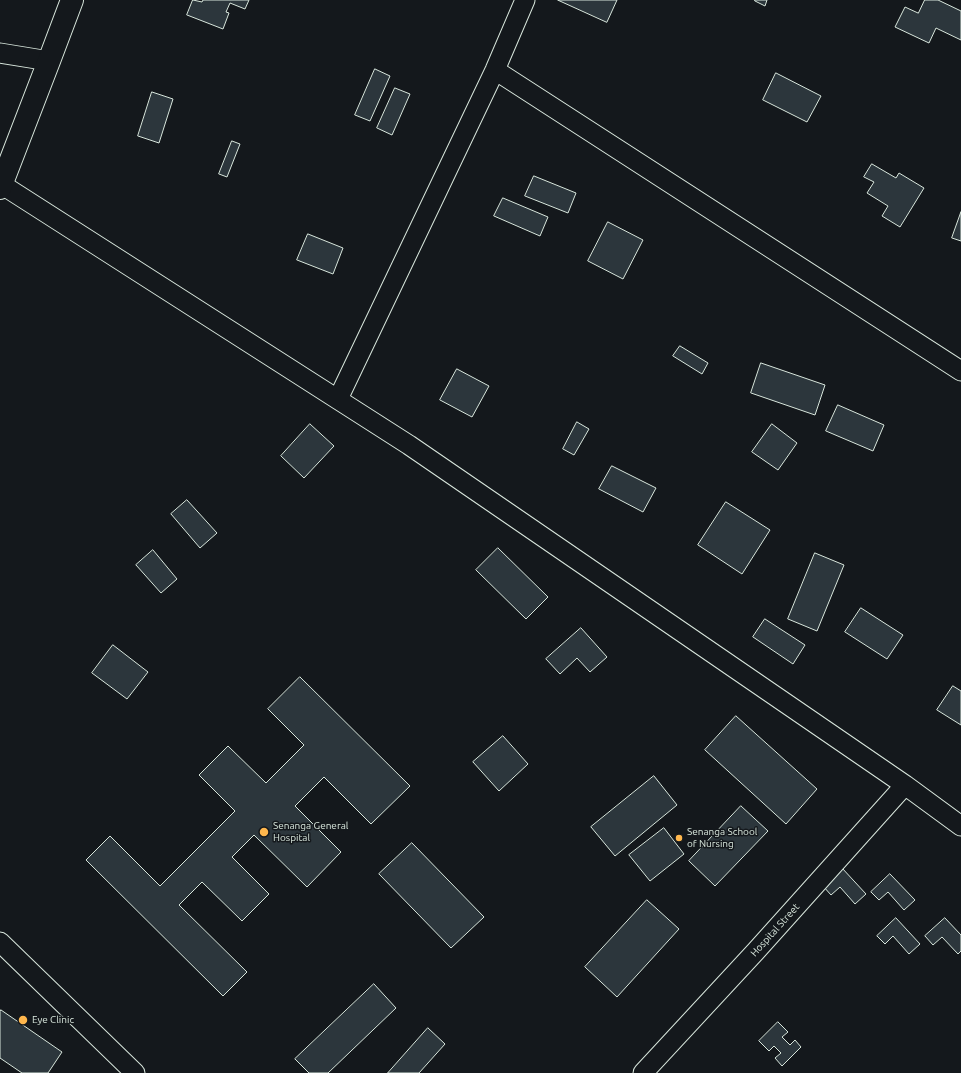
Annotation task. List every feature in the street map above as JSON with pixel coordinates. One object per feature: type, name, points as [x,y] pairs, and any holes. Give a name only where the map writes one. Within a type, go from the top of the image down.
[{"type":"street","points":[[72,0],[1,186],[338,398],[905,785],[961,826]]},
{"type":"street","points":[[338,398],[495,70],[525,0]]},
{"type":"street","points":[[0,53],[49,61]]},
{"type":"street","points":[[495,70],[961,371]]},
{"type":"street","name":"Hospital Street","points":[[643,1073],[756,951],[905,785]]},
{"type":"street","points":[[0,942],[134,1073]]},
{"type":"building","points":[[193,0],[202,2],[203,0],[249,0],[245,9],[230,3],[226,12],[229,13],[223,29],[187,15]]},
{"type":"building","points":[[558,0],[617,0],[607,22]]},
{"type":"building","points":[[755,0],[767,0],[765,6]]},
{"type":"building","points":[[925,0],[938,0],[961,11],[961,40],[936,28],[929,43],[895,27],[905,7],[918,13]]},
{"type":"building","points":[[375,69],[390,76],[370,121],[355,115]]},
{"type":"building","points":[[776,73],[821,96],[807,122],[763,100]]},
{"type":"building","points":[[395,88],[410,94],[392,135],[377,128]]},
{"type":"building","points":[[152,92],[173,99],[159,143],[138,136]]},
{"type":"building","points":[[232,141],[240,144],[227,177],[219,174]]},
{"type":"building","points":[[872,164],[896,178],[899,173],[924,188],[900,227],[882,216],[888,206],[867,193],[874,182],[864,177]]},
{"type":"building","points":[[534,176],[576,193],[568,213],[525,196]]},
{"type":"building","points":[[503,198],[548,217],[540,236],[494,216]]},
{"type":"building","points":[[961,212],[961,241],[952,238]]},
{"type":"building","points":[[608,222],[643,240],[623,279],[588,261]]},
{"type":"building","points":[[308,234],[343,248],[333,274],[297,260]]},
{"type":"building","points":[[680,346],[708,363],[702,374],[673,356]]},
{"type":"building","points":[[761,363],[825,385],[815,415],[751,393]]},
{"type":"building","points":[[457,369],[489,386],[472,417],[440,400]]},
{"type":"building","points":[[838,405],[884,425],[873,451],[826,431]]},
{"type":"building","points":[[577,422],[589,429],[574,455],[563,449]]},
{"type":"building","points":[[310,424],[334,446],[304,478],[281,456]]},
{"type":"building","points":[[772,424],[797,443],[778,470],[752,452]]},
{"type":"building","points":[[612,466],[656,488],[643,512],[599,489]]},
{"type":"building","points":[[187,500],[217,533],[200,548],[171,514]]},
{"type":"building","points":[[726,502],[770,530],[742,574],[698,545]]},
{"type":"building","points":[[498,548],[548,597],[526,619],[476,570]]},
{"type":"building","points":[[153,550],[177,579],[161,593],[136,565]]},
{"type":"building","points":[[815,553],[844,565],[817,631],[788,619]]},
{"type":"building","points":[[861,608],[903,635],[887,659],[845,632]]},
{"type":"building","points":[[765,619],[805,645],[793,664],[753,637]]},
{"type":"building","points":[[581,628],[607,657],[590,672],[577,658],[560,674],[546,659]]},
{"type":"building","points":[[113,645],[148,672],[127,699],[92,673]]},
{"type":"building","points":[[300,677],[410,786],[371,824],[324,777],[295,806],[341,852],[307,887],[254,835],[232,857],[269,894],[242,921],[202,882],[179,905],[247,972],[223,996],[86,860],[110,836],[160,886],[235,811],[199,775],[228,746],[266,783],[304,745],[268,709]]},
{"type":"building","points":[[953,686],[961,691],[961,725],[937,710]]},
{"type":"building","points":[[736,716],[817,789],[786,824],[705,750]]},
{"type":"building","points":[[503,736],[528,764],[499,791],[473,762]]},
{"type":"building","points":[[654,776],[677,805],[615,856],[591,827]]},
{"type":"building","points":[[741,806],[768,831],[715,886],[689,861]]},
{"type":"building","points":[[664,828],[684,854],[650,881],[629,855]]},
{"type":"building","points":[[412,843],[484,917],[451,948],[379,874]]},
{"type":"building","points":[[842,868],[866,894],[855,904],[840,887],[831,895],[823,886]]},
{"type":"building","points":[[890,874],[915,900],[904,910],[888,892],[879,900],[871,892]]},
{"type":"building","points":[[647,900],[679,929],[617,997],[585,967]]},
{"type":"building","points":[[896,918],[920,944],[909,954],[893,936],[885,944],[877,936]]},
{"type":"building","points":[[945,918],[961,935],[961,951],[958,954],[942,937],[933,945],[925,936]]},
{"type":"building","points":[[374,984],[396,1008],[328,1073],[309,1073],[295,1059]]},
{"type":"building","points":[[1,1010],[62,1052],[48,1073],[22,1073],[0,1058]]},
{"type":"building","points":[[778,1022],[788,1032],[782,1037],[790,1045],[795,1040],[801,1047],[782,1066],[775,1058],[781,1053],[774,1046],[769,1051],[759,1041]]},
{"type":"building","points":[[428,1028],[445,1044],[419,1073],[388,1073]]},
{"type":"place","name":"Senanga General Hospital","points":[[264,832]]},
{"type":"place","name":"Senanga School of Nursing","points":[[679,838]]},
{"type":"place","name":"Eye Clinic","points":[[23,1020]]}]
